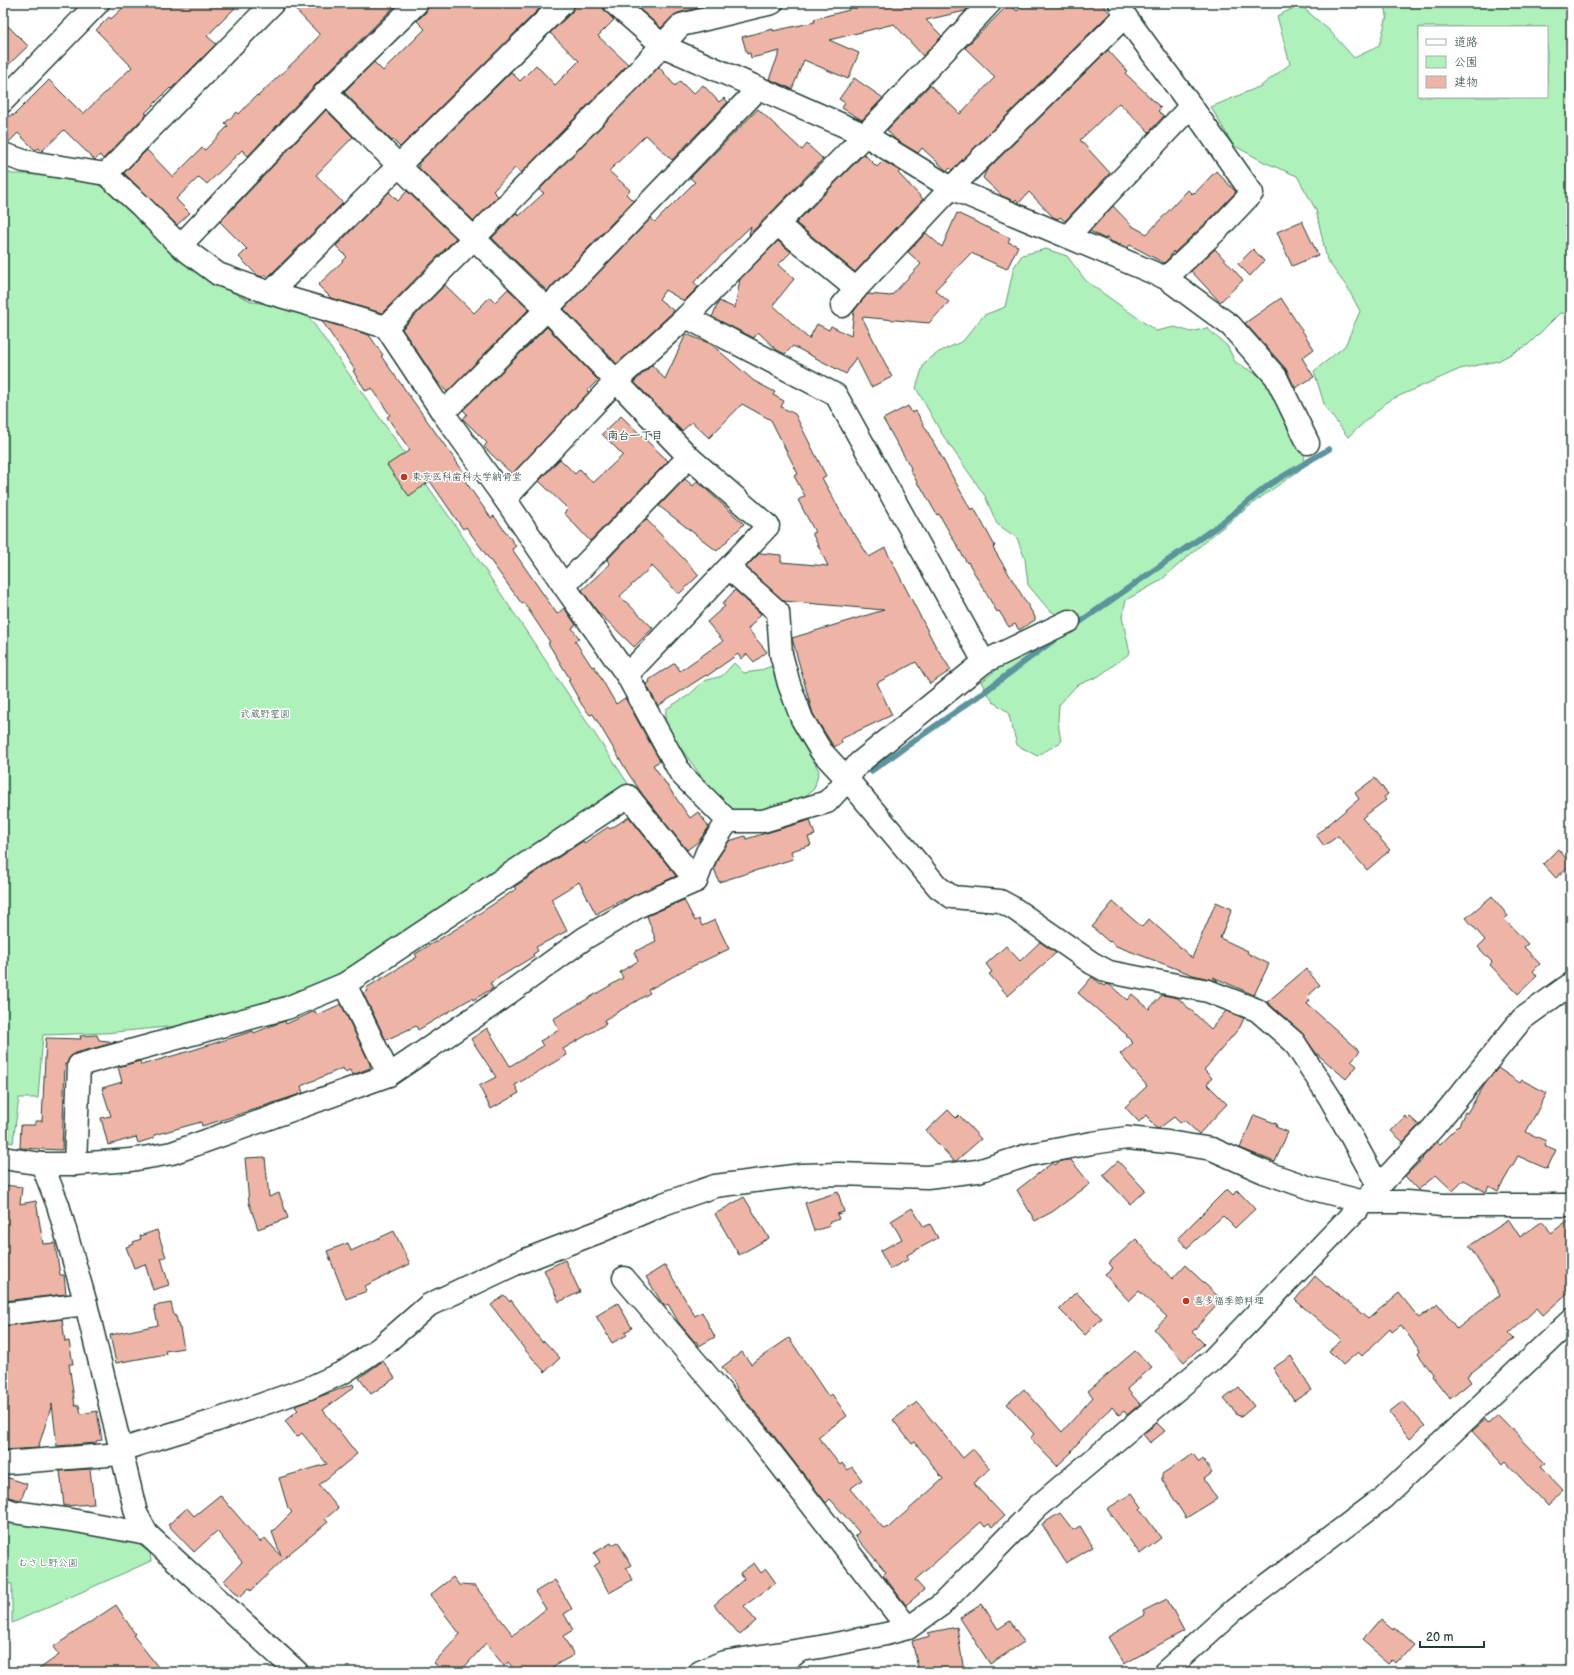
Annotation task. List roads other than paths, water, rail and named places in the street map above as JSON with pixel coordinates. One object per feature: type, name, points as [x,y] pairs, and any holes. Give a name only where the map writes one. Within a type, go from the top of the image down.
[{"type":"street","points":[[3,101],[98,3]]},
{"type":"street","points":[[106,174],[273,3]]},
{"type":"street","points":[[180,246],[326,92],[417,3]]},
{"type":"street","points":[[270,293],[563,3]]},
{"type":"street","points":[[614,3],[663,46],[865,135],[951,188],[1166,278],[1231,326],[1276,377],[1308,443]]},
{"type":"street","points":[[386,327],[663,46],[681,25],[772,3]]},
{"type":"street","points":[[505,499],[616,381],[686,317],[865,135],[990,3]]},
{"type":"street","points":[[842,306],[856,289],[951,188],[1122,10],[1252,193],[1218,229],[1166,278]]},
{"type":"street","points":[[443,413],[547,308],[758,89]]},
{"type":"street","points":[[326,92],[398,165],[547,308],[689,457],[768,526],[730,568],[627,675]]},
{"type":"street","points":[[1068,236],[1191,106]]},
{"type":"street","points":[[3,154],[24,161],[106,174],[141,206],[180,246],[218,274],[270,293],[386,327],[443,413],[505,499],[627,675],[681,774],[728,821],[763,821],[827,802],[859,763],[984,662],[1069,621]]},
{"type":"street","points":[[777,224],[856,289]]},
{"type":"street","points":[[686,317],[836,395],[984,662]]},
{"type":"street","points":[[564,586],[689,457]]},
{"type":"street","points":[[730,568],[778,612],[781,654],[789,684],[802,719],[821,751],[847,779],[938,887],[952,897],[1000,901],[1014,908],[1092,963],[1109,972],[1208,991],[1257,1010],[1294,1042],[1330,1098],[1379,1187]]},
{"type":"street","points":[[75,1164],[79,1066],[287,1008],[345,984],[628,796],[696,881]]},
{"type":"street","points":[[3,1158],[42,1164],[75,1164],[131,1160],[172,1153],[389,1075],[488,1008],[585,938],[639,906],[696,881],[707,852],[728,821]]},
{"type":"street","points":[[345,984],[389,1075]]},
{"type":"street","points":[[700,1672],[724,1662],[800,1651],[886,1634],[908,1628],[941,1605],[1037,1506],[1212,1360],[1379,1187],[1433,1128],[1522,1019],[1571,984]]},
{"type":"street","points":[[3,1463],[120,1452],[309,1388],[344,1372],[381,1347],[429,1305],[515,1264],[601,1231],[663,1204],[715,1186],[801,1175],[840,1174],[927,1177],[978,1171],[1028,1155],[1092,1142],[1127,1138],[1168,1142],[1212,1150],[1264,1172],[1310,1188],[1364,1202],[1406,1202],[1442,1205],[1571,1205]]},
{"type":"street","points":[[42,1164],[58,1205],[86,1304],[120,1452],[136,1513],[147,1534],[297,1672]]},
{"type":"street","points":[[624,1278],[751,1427],[908,1628]]},
{"type":"street","points":[[3,1314],[86,1304]]},
{"type":"street","points":[[1165,1672],[1234,1610],[1383,1498],[1571,1320]]},
{"type":"street","points":[[3,1508],[14,1512],[71,1520],[147,1534]]},
{"type":"street","points":[[771,1672],[800,1651]]},
{"type":"waterway","points":[[1074,626],[1219,525],[1270,484],[1329,449]]},
{"type":"waterway","points":[[871,771],[984,692],[1055,639]]},
{"type":"place","name":"東京医科歯科大学納骨堂","points":[[404,477]]},
{"type":"place","name":"喜多福季節料理","points":[[1186,1301]]},
{"type":"district","name":"南台一丁目","points":[[635,435]]},
{"type":"park label","name":"武蔵野霊園","points":[[265,714]]},
{"type":"park label","name":"むさし野公園","points":[[48,1563]]}]
